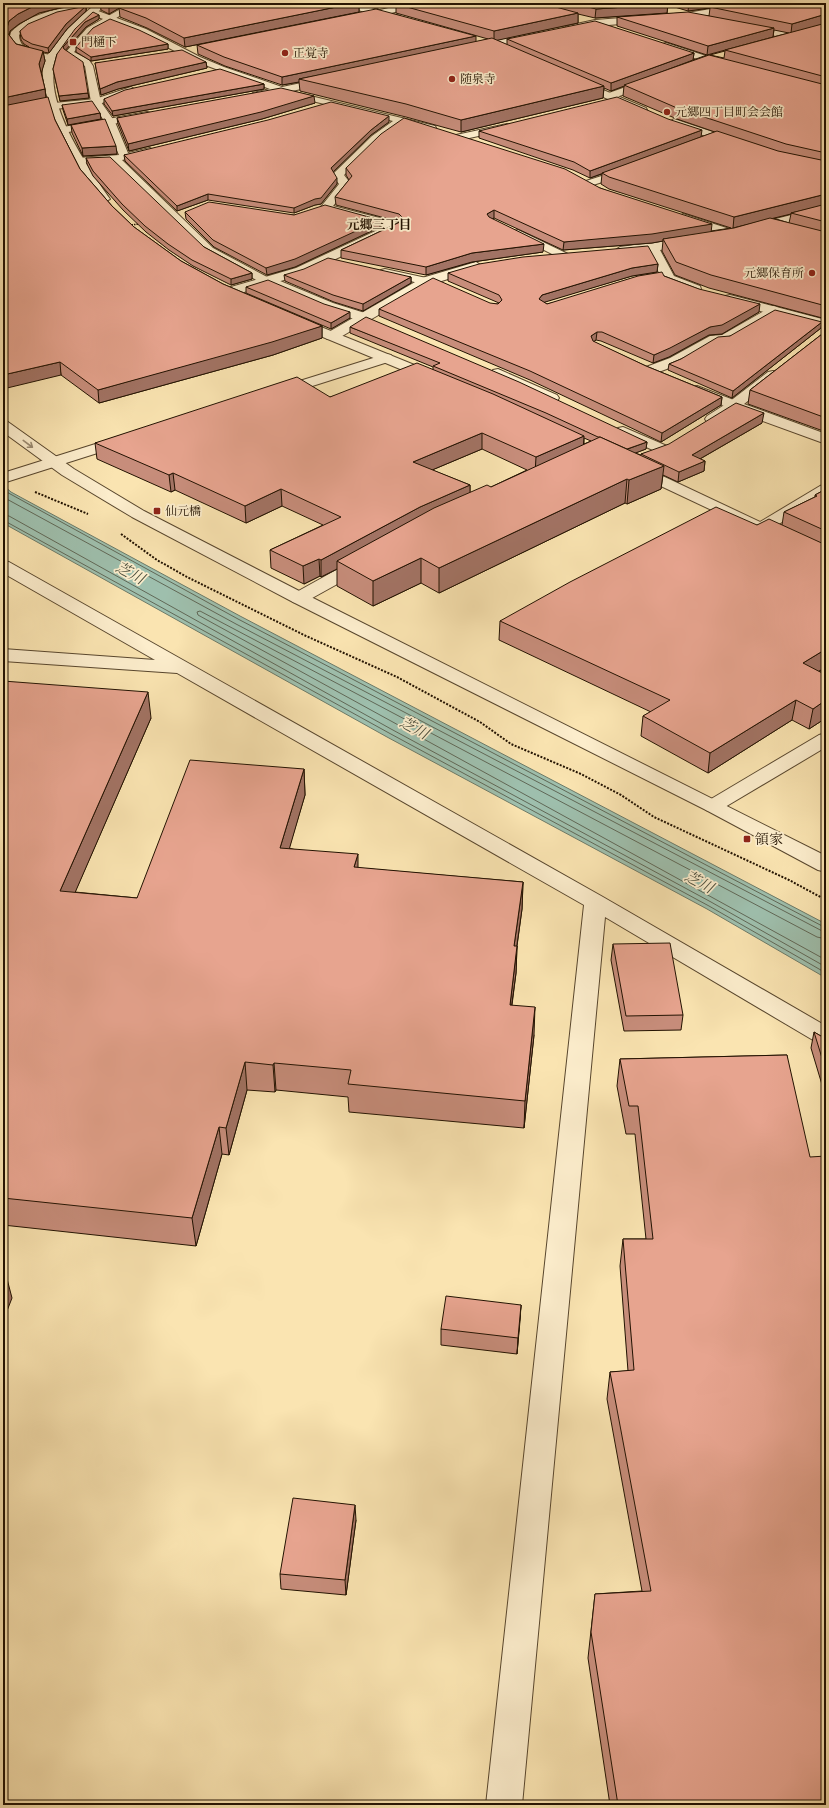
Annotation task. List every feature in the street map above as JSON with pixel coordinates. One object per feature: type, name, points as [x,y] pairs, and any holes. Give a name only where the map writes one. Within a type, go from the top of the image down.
[{"type":"street","points":[[343,3],[409,21]]},
{"type":"street","points":[[353,17],[420,3]]},
{"type":"street","points":[[460,51],[594,23],[687,16],[761,3]]},
{"type":"street","points":[[98,7],[111,19],[143,31],[183,52],[221,69],[283,90],[439,130]]},
{"type":"street","points":[[98,7],[68,36],[51,58],[47,69],[54,104],[78,161],[87,178],[112,208]]},
{"type":"street","points":[[51,58],[21,50],[14,40],[14,34],[20,27],[36,17],[98,7]]},
{"type":"street","points":[[665,8],[687,16],[717,22]]},
{"type":"street","points":[[573,17],[617,30]]},
{"type":"street","points":[[732,25],[826,43]]},
{"type":"street","points":[[771,42],[812,31]]},
{"type":"street","points":[[468,38],[490,44],[504,50]]},
{"type":"street","points":[[654,42],[707,60],[737,68]]},
{"type":"street","points":[[183,52],[200,49]]},
{"type":"street","points":[[692,66],[728,54]]},
{"type":"street","points":[[206,72],[221,69]]},
{"type":"street","points":[[610,99],[662,77]]},
{"type":"street","points":[[243,97],[336,78]]},
{"type":"street","points":[[568,78],[610,99],[655,115]]},
{"type":"street","points":[[39,105],[96,102],[138,88]]},
{"type":"street","points":[[64,130],[157,113]]},
{"type":"street","points":[[666,119],[745,146]]},
{"type":"street","points":[[248,300],[224,289],[300,271],[395,226],[321,209],[345,184],[338,175],[376,138],[402,120]]},
{"type":"street","points":[[482,144],[457,136],[519,124]]},
{"type":"street","points":[[586,181],[604,192]]},
{"type":"street","points":[[608,252],[652,248],[732,234],[826,210]]},
{"type":"street","points":[[673,215],[732,234]]},
{"type":"street","points":[[771,225],[792,230]]},
{"type":"street","points":[[652,248],[669,279],[704,292]]},
{"type":"street","points":[[537,258],[578,254]]},
{"type":"street","points":[[332,336],[429,280],[489,264]]},
{"type":"street","points":[[719,296],[826,324]]},
{"type":"street","points":[[283,315],[449,385]]},
{"type":"street","points":[[265,396],[386,358]]},
{"type":"street","points":[[702,425],[734,406],[783,367]]},
{"type":"street","points":[[734,406],[826,440]]},
{"type":"street","points":[[3,425],[53,463],[138,514],[299,598],[713,806],[826,865]]},
{"type":"street","points":[[3,478],[136,436]]},
{"type":"street","points":[[675,441],[662,449],[622,462],[826,559]]},
{"type":"street","points":[[761,528],[826,489]]},
{"type":"street","points":[[299,598],[373,557]]},
{"type":"street","points":[[3,566],[595,902],[826,1037]]},
{"type":"street","points":[[3,655],[185,668]]},
{"type":"street","points":[[713,806],[826,739]]},
{"type":"street","points":[[504,1805],[595,902]]},
{"type":"lane","points":[[137,3],[90,30],[69,52],[93,65],[96,102],[110,122],[120,158],[176,218],[209,250],[221,258],[267,280],[329,306],[380,323]]},
{"type":"lane","points":[[166,54],[183,52]]},
{"type":"lane","points":[[308,109],[330,103]]},
{"type":"lane","points":[[700,142],[717,137]]},
{"type":"lane","points":[[78,161],[120,158],[161,148]]},
{"type":"lane","points":[[586,181],[635,168]]},
{"type":"lane","points":[[176,218],[189,212]]},
{"type":"lane","points":[[507,228],[564,256]]},
{"type":"lane","points":[[324,259],[346,264]]},
{"type":"lane","points":[[376,270],[429,280],[445,286]]},
{"type":"lane","points":[[652,277],[667,275]]},
{"type":"lane","points":[[651,370],[675,361],[714,339],[725,338],[773,310]]},
{"type":"lane","points":[[638,364],[665,376]]},
{"type":"lane","points":[[483,367],[562,403]]},
{"type":"lane","points":[[686,385],[734,406]]},
{"type":"lane","points":[[613,427],[662,449]]},
{"type":"path","points":[[29,490],[93,517]]},
{"type":"path","points":[[121,533],[157,560],[187,577],[304,635],[397,677],[480,722],[511,744],[581,774],[621,795],[654,816],[690,835],[789,880],[826,900]]},
{"type":"water","name":"芝川","points":[[3,485],[11,492],[240,616],[826,924],[826,978],[707,909],[387,737],[3,523]]},
{"type":"building","points":[[3,3],[42,3],[18,14],[9,21],[6,31],[16,44],[43,51],[39,64],[45,89],[3,98]]},
{"type":"building","points":[[127,3],[356,3],[184,38],[146,18],[119,8]]},
{"type":"building","points":[[541,3],[578,13],[494,31],[396,4]]},
{"type":"building","points":[[573,3],[667,3],[668,4],[596,9]]},
{"type":"building","points":[[733,3],[826,3],[826,14],[792,24],[710,7]]},
{"type":"building","points":[[86,6],[66,24],[48,48],[32,44],[23,39],[21,35],[20,31],[28,24],[57,12]]},
{"type":"building","points":[[376,9],[476,36],[282,77],[224,57],[197,45]]},
{"type":"building","points":[[93,12],[99,15],[85,22],[63,47],[83,62],[88,93],[59,96],[53,69],[57,54],[75,29]]},
{"type":"building","points":[[688,12],[774,28],[708,46],[617,17]]},
{"type":"building","points":[[110,19],[139,30],[168,44],[91,57],[76,47],[93,28]]},
{"type":"building","points":[[595,21],[694,53],[611,83],[507,39]]},
{"type":"building","points":[[826,23],[826,77],[725,50]]},
{"type":"building","points":[[492,38],[604,86],[461,120],[406,104],[299,79]]},
{"type":"building","points":[[182,50],[206,62],[117,82],[100,89],[95,63]]},
{"type":"building","points":[[709,55],[826,85],[826,153],[786,144],[677,108],[624,85]]},
{"type":"building","points":[[220,69],[264,84],[112,111],[104,99],[125,90]]},
{"type":"building","points":[[281,88],[314,96],[261,112],[128,144],[117,118]]},
{"type":"building","points":[[48,97],[55,120],[80,169],[112,206],[134,227],[181,261],[223,284],[322,326],[272,342],[98,390],[60,362],[3,375],[3,106]]},
{"type":"building","points":[[617,97],[668,119],[702,130],[590,171],[574,162],[479,131]]},
{"type":"building","points":[[92,101],[100,113],[67,119],[62,105]]},
{"type":"building","points":[[331,102],[389,116],[371,130],[331,168],[337,178],[321,198],[294,208],[208,194],[177,206],[124,155],[268,120]]},
{"type":"building","points":[[404,118],[565,169],[600,188],[712,224],[652,234],[564,242],[494,210],[487,214],[489,217],[544,244],[472,253],[426,267],[341,250],[400,222],[402,217],[399,214],[335,197],[352,176],[346,168],[381,134]]},
{"type":"building","points":[[105,119],[116,146],[82,148],[71,125]]},
{"type":"building","points":[[717,131],[778,151],[826,161],[826,194],[734,217],[609,177],[602,173]]},
{"type":"building","points":[[110,157],[204,247],[252,273],[231,279],[192,260],[145,226],[122,204],[93,171],[86,158]]},
{"type":"building","points":[[209,202],[294,215],[325,205],[380,220],[295,259],[266,268],[213,240],[185,212]]},
{"type":"building","points":[[826,204],[826,222],[791,213]]},
{"type":"building","points":[[770,218],[826,232],[826,306],[711,275],[676,262],[663,239],[734,228]]},
{"type":"building","points":[[648,246],[658,264],[632,268],[542,295],[539,299],[547,304],[638,276],[662,272],[664,276],[699,289],[760,304],[722,325],[710,327],[654,355],[602,332],[597,332],[591,336],[593,341],[646,366],[722,397],[662,433],[530,371],[379,309],[433,278],[490,303],[498,304],[502,300],[499,295],[448,273],[479,264],[523,257]]},
{"type":"building","points":[[328,258],[411,277],[363,304],[333,295],[284,275],[304,269]]},
{"type":"building","points":[[268,280],[324,304],[350,312],[331,323],[246,287]]},
{"type":"building","points":[[775,310],[822,322],[733,391],[669,364],[681,359],[718,337],[730,336]]},
{"type":"building","points":[[366,317],[519,382],[647,442],[627,449],[546,413],[433,366],[440,363],[350,327]]},
{"type":"building","points":[[826,331],[826,418],[750,390]]},
{"type":"building","points":[[417,363],[493,394],[584,436],[536,457],[482,433],[413,462],[470,485],[420,507],[321,560],[319,559],[303,566],[270,550],[341,517],[281,489],[245,506],[173,473],[169,475],[95,443],[297,377],[330,397]]},
{"type":"building","points":[[736,403],[764,413],[692,455],[705,461],[679,472],[641,454],[669,444]]},
{"type":"building","points":[[600,437],[664,466],[629,480],[627,479],[439,568],[421,558],[373,581],[337,561],[434,508],[487,485],[491,487]]},
{"type":"building","points":[[826,489],[826,531],[784,512],[817,496],[815,495]]},
{"type":"building","points":[[716,507],[757,525],[769,519],[826,545],[826,649],[803,663],[826,675],[826,700],[813,709],[796,700],[710,753],[643,716],[670,700],[500,621],[570,582]]},
{"type":"building","points":[[3,681],[148,692],[60,891],[137,898],[190,760],[304,769],[280,848],[358,854],[354,867],[523,882],[514,946],[517,946],[510,1005],[535,1007],[525,1101],[348,1084],[351,1070],[245,1062],[226,1128],[219,1127],[192,1218],[3,1198]]},
{"type":"building","points":[[670,943],[683,1015],[626,1016],[613,944]]},
{"type":"building","points":[[814,1032],[826,1039],[826,1071]]},
{"type":"building","points":[[787,1055],[810,1157],[826,1156],[826,1805],[618,1805],[591,1632],[595,1594],[651,1591],[610,1372],[634,1370],[623,1239],[653,1239],[638,1106],[629,1106],[620,1059]]},
{"type":"building","points":[[3,1275],[6,1275],[3,1284]]},
{"type":"building","points":[[446,1296],[521,1305],[518,1338],[441,1329]]},
{"type":"building","points":[[293,1498],[355,1505],[345,1580],[280,1574]]},
{"type":"place","name":"門樋下","points":[[73,42]]},
{"type":"place","name":"正覚寺","points":[[285,53]]},
{"type":"place","name":"随泉寺","points":[[452,79]]},
{"type":"place","name":"元郷四丁目町会会館","points":[[667,112]]},
{"type":"place","name":"元郷保育所","points":[[812,273]]},
{"type":"place","name":"仙元橋","points":[[157,511]]},
{"type":"place","name":"領家","points":[[747,839]]},
{"type":"district","name":"元郷三丁目","points":[[379,224]]}]
